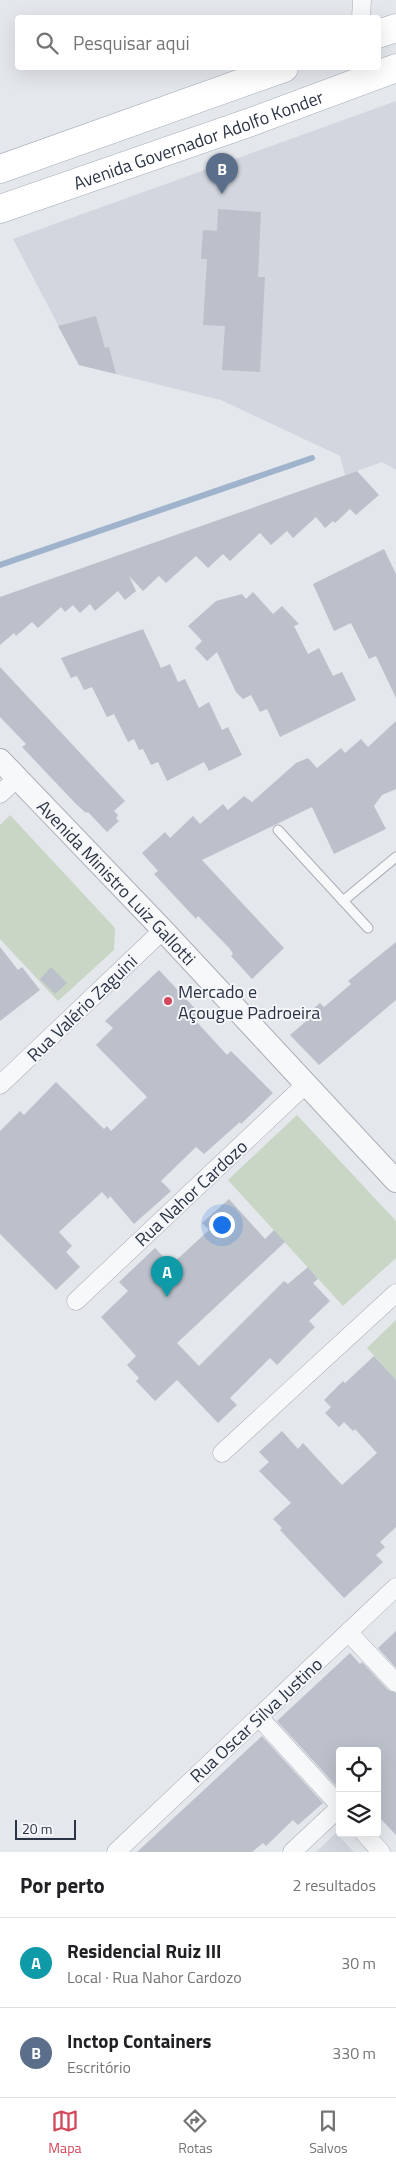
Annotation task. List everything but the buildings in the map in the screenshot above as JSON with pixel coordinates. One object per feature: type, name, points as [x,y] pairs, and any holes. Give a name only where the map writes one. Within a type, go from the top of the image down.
[{"type":"main road","points":[[381,33],[396,28]]},
{"type":"main road","name":"Avenida Governador Adolfo Konder","points":[[0,209],[250,122],[396,68]]},
{"type":"main road","points":[[0,169],[278,70]]},
{"type":"street","points":[[361,15],[362,0]]},
{"type":"street","name":"Avenida Ministro Luiz Gallotti","points":[[0,760],[163,930],[396,1181]]},
{"type":"street","points":[[0,794],[17,778]]},
{"type":"street","name":"Rua Valério Zaguini","points":[[0,1085],[163,930]]},
{"type":"street","name":"Rua Nahor Cardozo","points":[[76,1301],[306,1084]]},
{"type":"street","points":[[222,1453],[396,1293]]},
{"type":"street","name":"Rua Oscar Silva Justino","points":[[119,1851],[396,1587]]},
{"type":"street","points":[[348,1632],[396,1684]]},
{"type":"street","points":[[259,1717],[336,1803]]},
{"type":"street","points":[[292,1852],[336,1811]]},
{"type":"street","points":[[368,1837],[381,1852]]},
{"type":"lane","points":[[278,830],[368,928]]},
{"type":"lane","points":[[343,901],[396,857]]},
{"type":"shaded area","points":[[396,101],[396,470],[382,462],[345,475],[340,456],[221,400],[79,365],[13,239]]},
{"type":"shaded area","points":[[336,1833],[336,1837],[340,1837],[354,1852],[316,1852]]},
{"type":"green space","points":[[10,815],[115,928],[114,950],[58,1001],[0,939],[0,825]]},
{"type":"green space","points":[[297,1115],[396,1221],[396,1258],[343,1306],[228,1180]]},
{"type":"green space","points":[[396,1320],[396,1380],[367,1348]]},
{"type":"waterway","points":[[0,565],[312,458]]},
{"type":"place","name":"Inctop Containers","points":[[222,194]]},
{"type":"place","name":"Mercado e Açougue Padroeira","points":[[168,1001]]},
{"type":"place","name":"Residencial Ruiz III","points":[[167,1297]]}]
